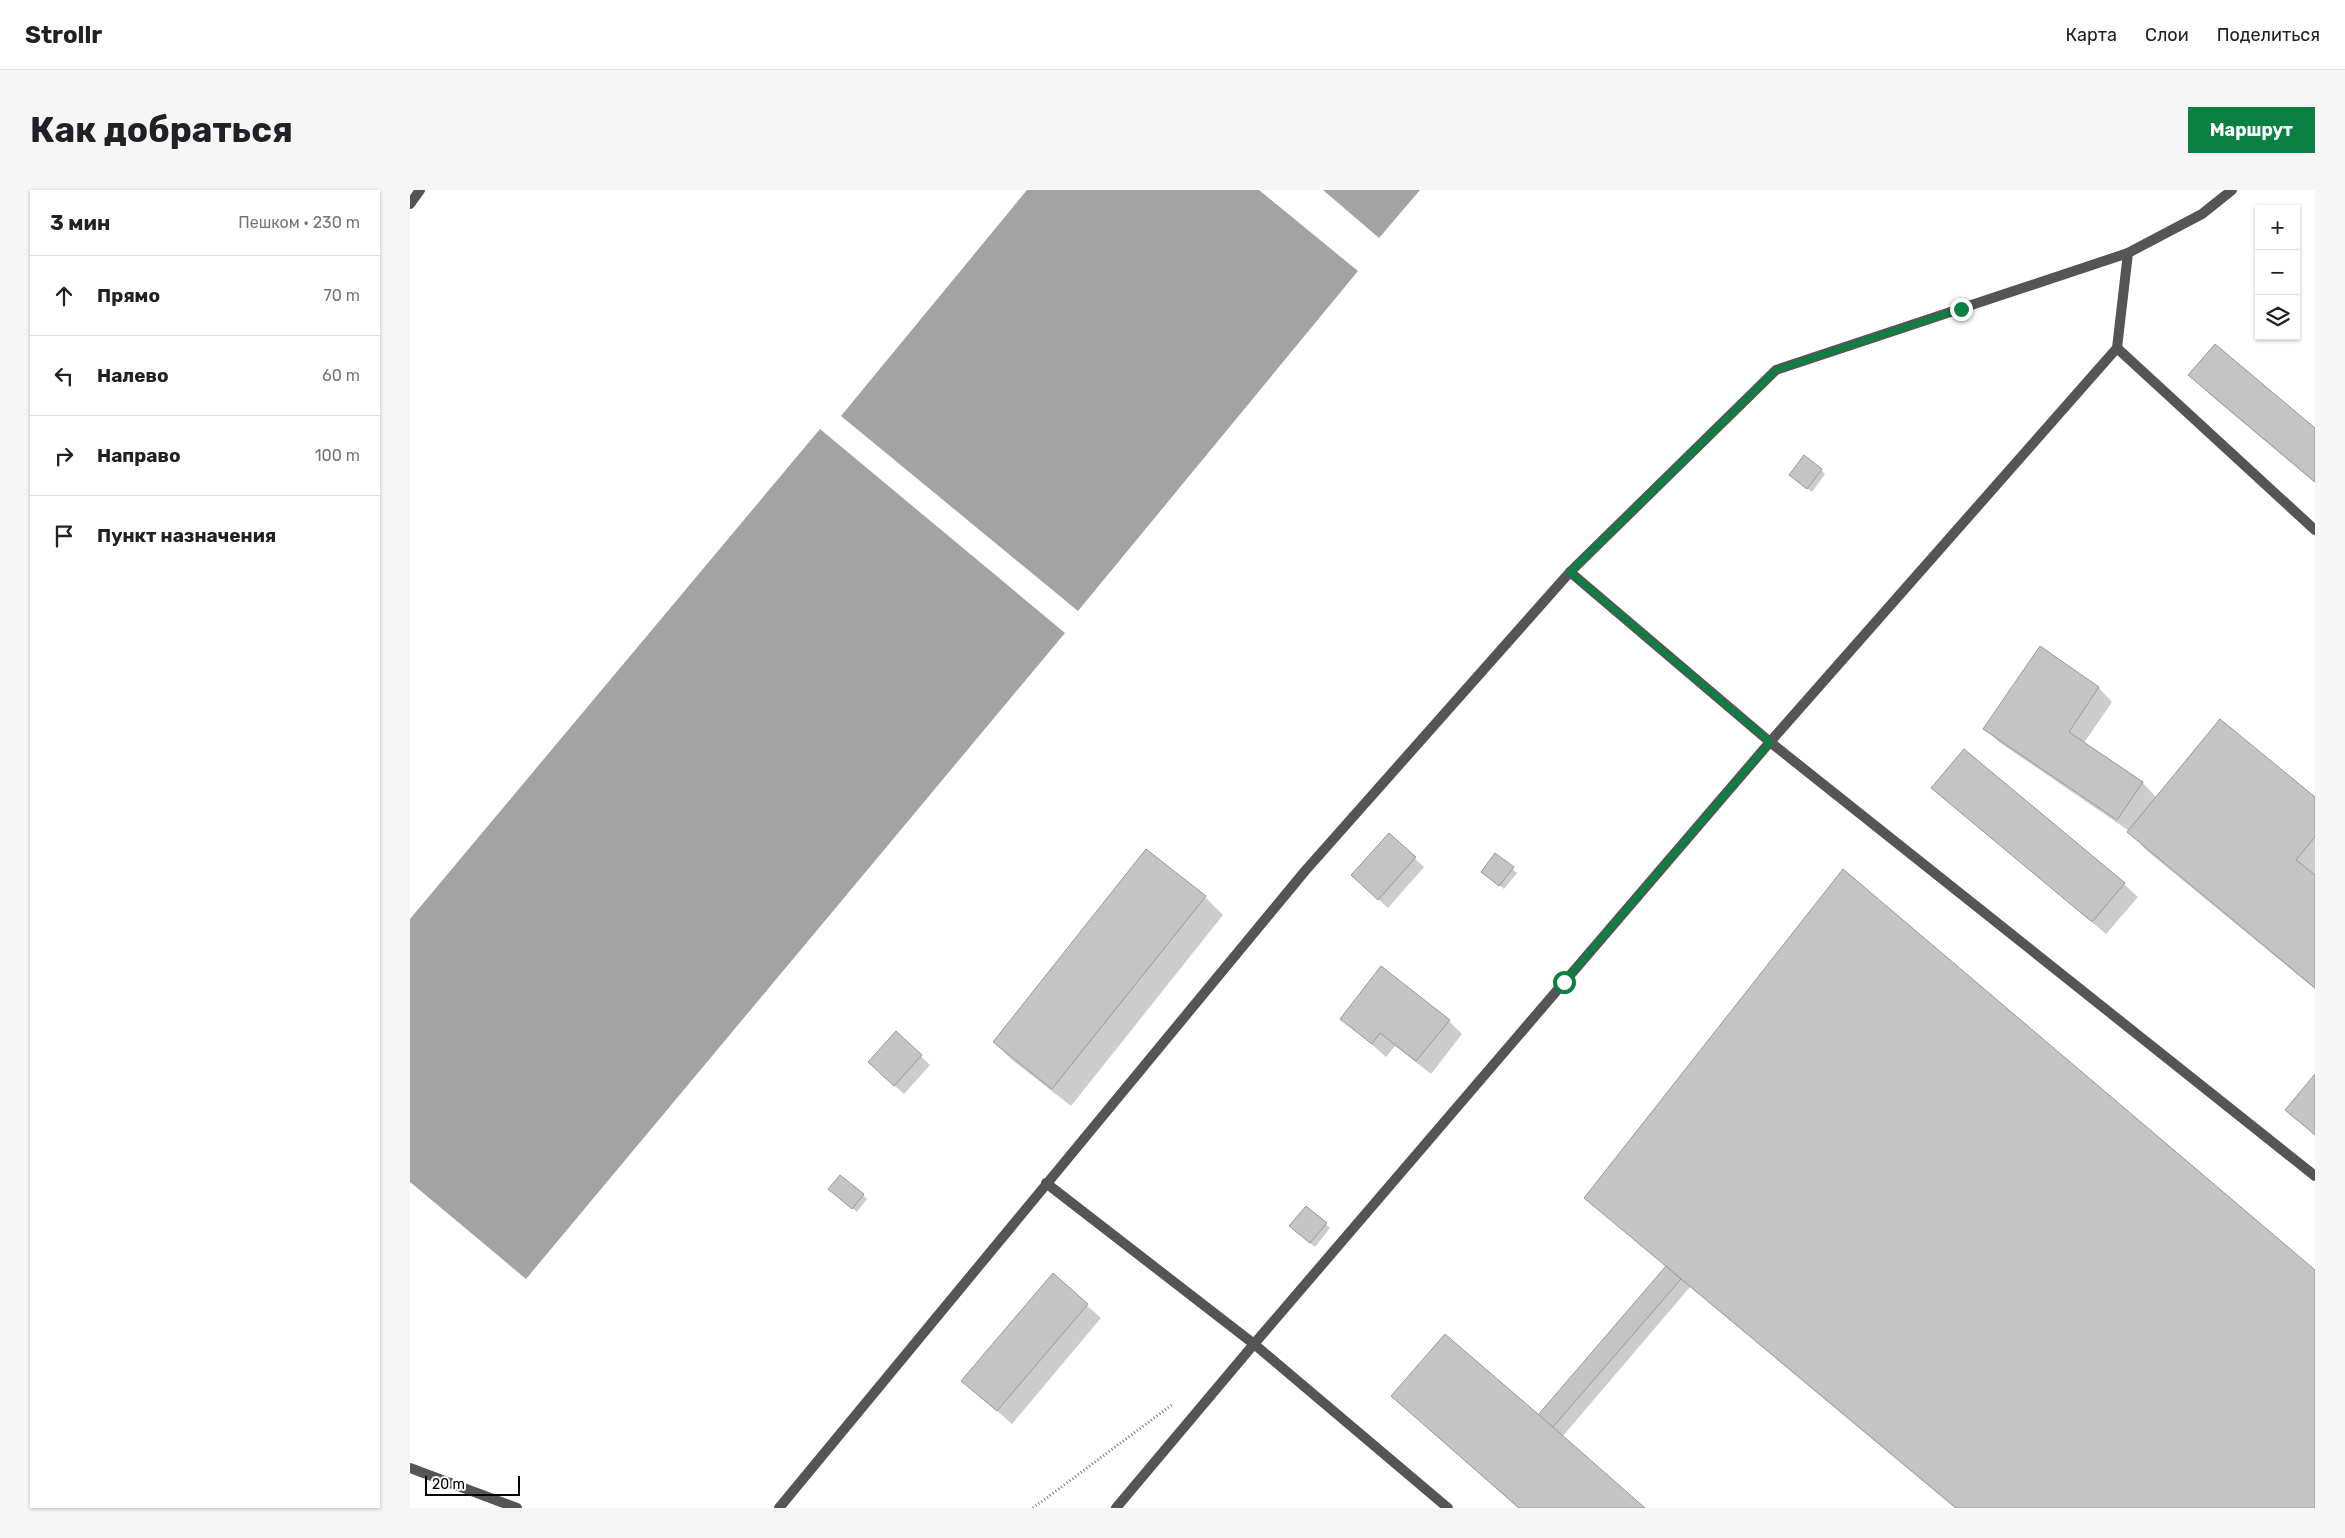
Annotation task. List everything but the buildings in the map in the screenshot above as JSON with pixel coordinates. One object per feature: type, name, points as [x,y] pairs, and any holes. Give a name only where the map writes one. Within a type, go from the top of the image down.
[{"type":"lane","points":[[410,204],[420,190]]},
{"type":"lane","points":[[779,1508],[1305,871],[1570,572],[1776,370],[2128,253],[2202,214],[2232,190]]},
{"type":"lane","points":[[1116,1508],[1254,1344],[1770,742],[2116,348],[2128,253]]},
{"type":"lane","points":[[2116,348],[2315,530]]},
{"type":"lane","points":[[1570,572],[1770,742],[2315,1176]]},
{"type":"lane","points":[[1046,1183],[1254,1344],[1448,1508]]},
{"type":"lane","points":[[410,1468],[516,1508]]},
{"type":"path","points":[[1033,1508],[1175,1402]]},
{"type":"shaded area","points":[[1027,190],[1259,190],[1358,271],[1078,611],[841,416]]},
{"type":"shaded area","points":[[1323,190],[1420,190],[1379,238]]},
{"type":"shaded area","points":[[820,429],[1065,633],[526,1279],[410,1182],[410,919]]},
{"type":"route","points":[[1564,982],[1770,742],[1570,572],[1776,370],[1961,309]]}]
